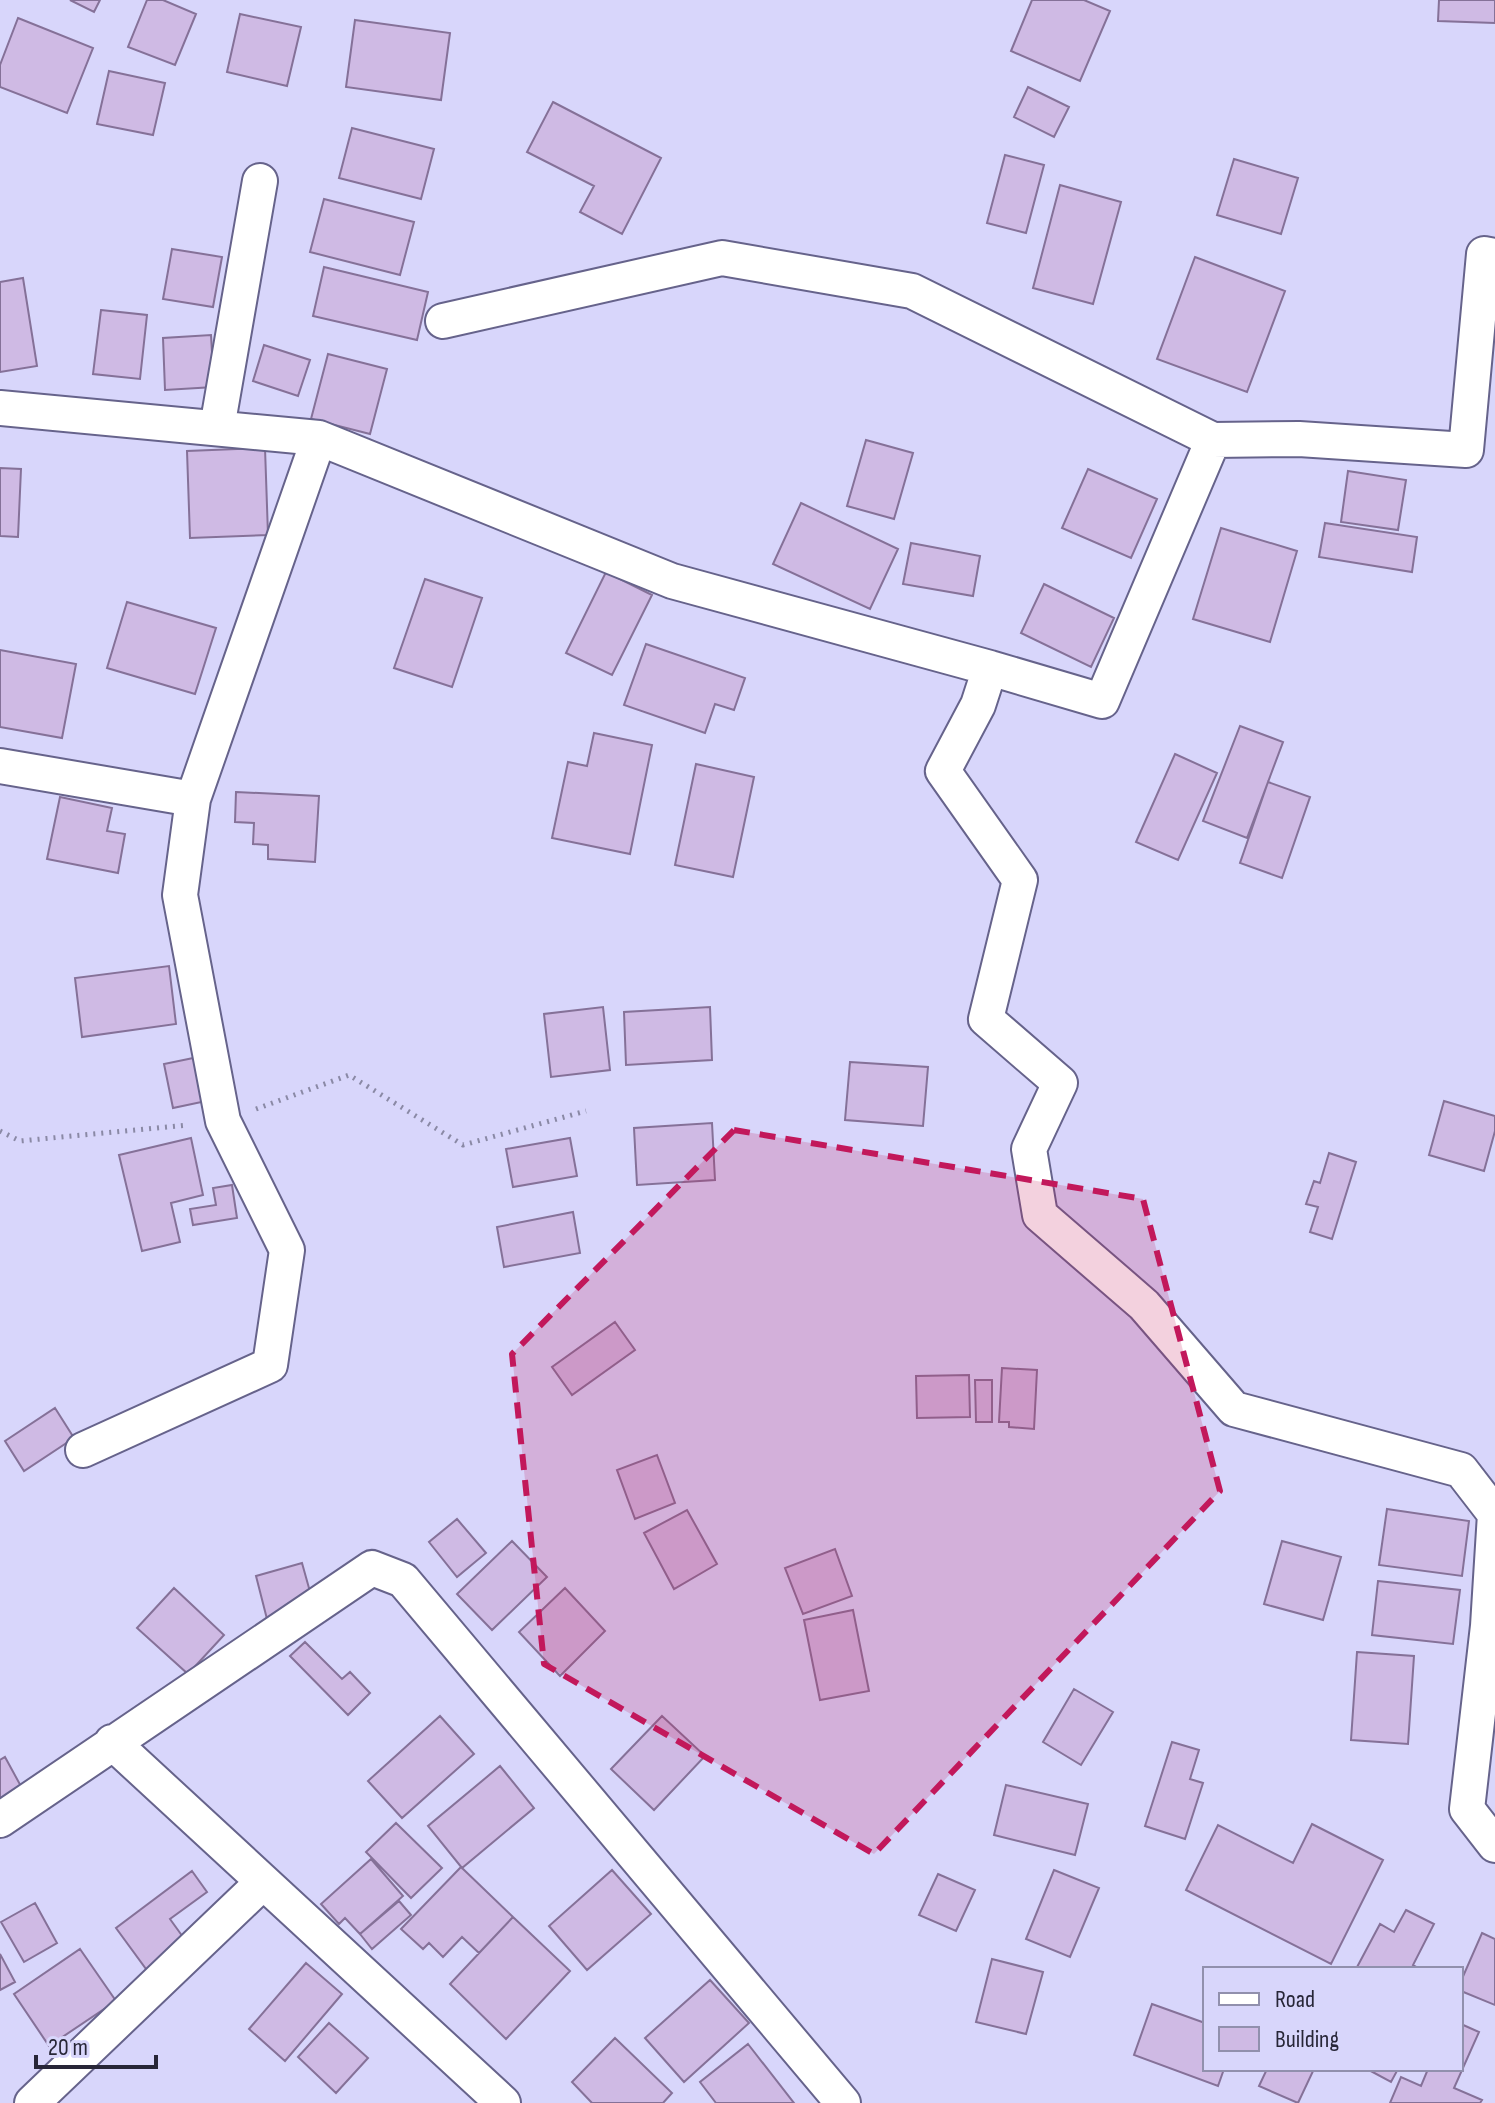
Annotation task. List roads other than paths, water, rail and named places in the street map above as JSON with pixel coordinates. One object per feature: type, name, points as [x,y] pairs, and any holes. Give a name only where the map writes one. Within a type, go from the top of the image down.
[{"type":"street","points":[[217,428],[260,181]]},
{"type":"street","points":[[443,321],[722,258],[912,291],[1213,440],[1299,439],[1466,450],[1484,254],[1495,256]]},
{"type":"street","points":[[0,408],[319,438],[672,581],[1102,701],[1213,440]]},
{"type":"street","points":[[83,1450],[270,1365],[287,1250],[223,1121],[180,895],[193,799],[319,438]]},
{"type":"street","points":[[990,668],[978,705],[943,771],[1020,880],[986,1019],[1060,1083],[1029,1149],[1040,1215],[1144,1305],[1234,1409],[1461,1470],[1495,1514],[1488,1626],[1467,1809],[1495,1845]]},
{"type":"street","points":[[0,766],[193,799]]},
{"type":"street","points":[[0,1820],[372,1568],[403,1580],[843,2103]]},
{"type":"street","points":[[112,1742],[503,2103]]},
{"type":"street","points":[[32,2103],[263,1882]]}]
